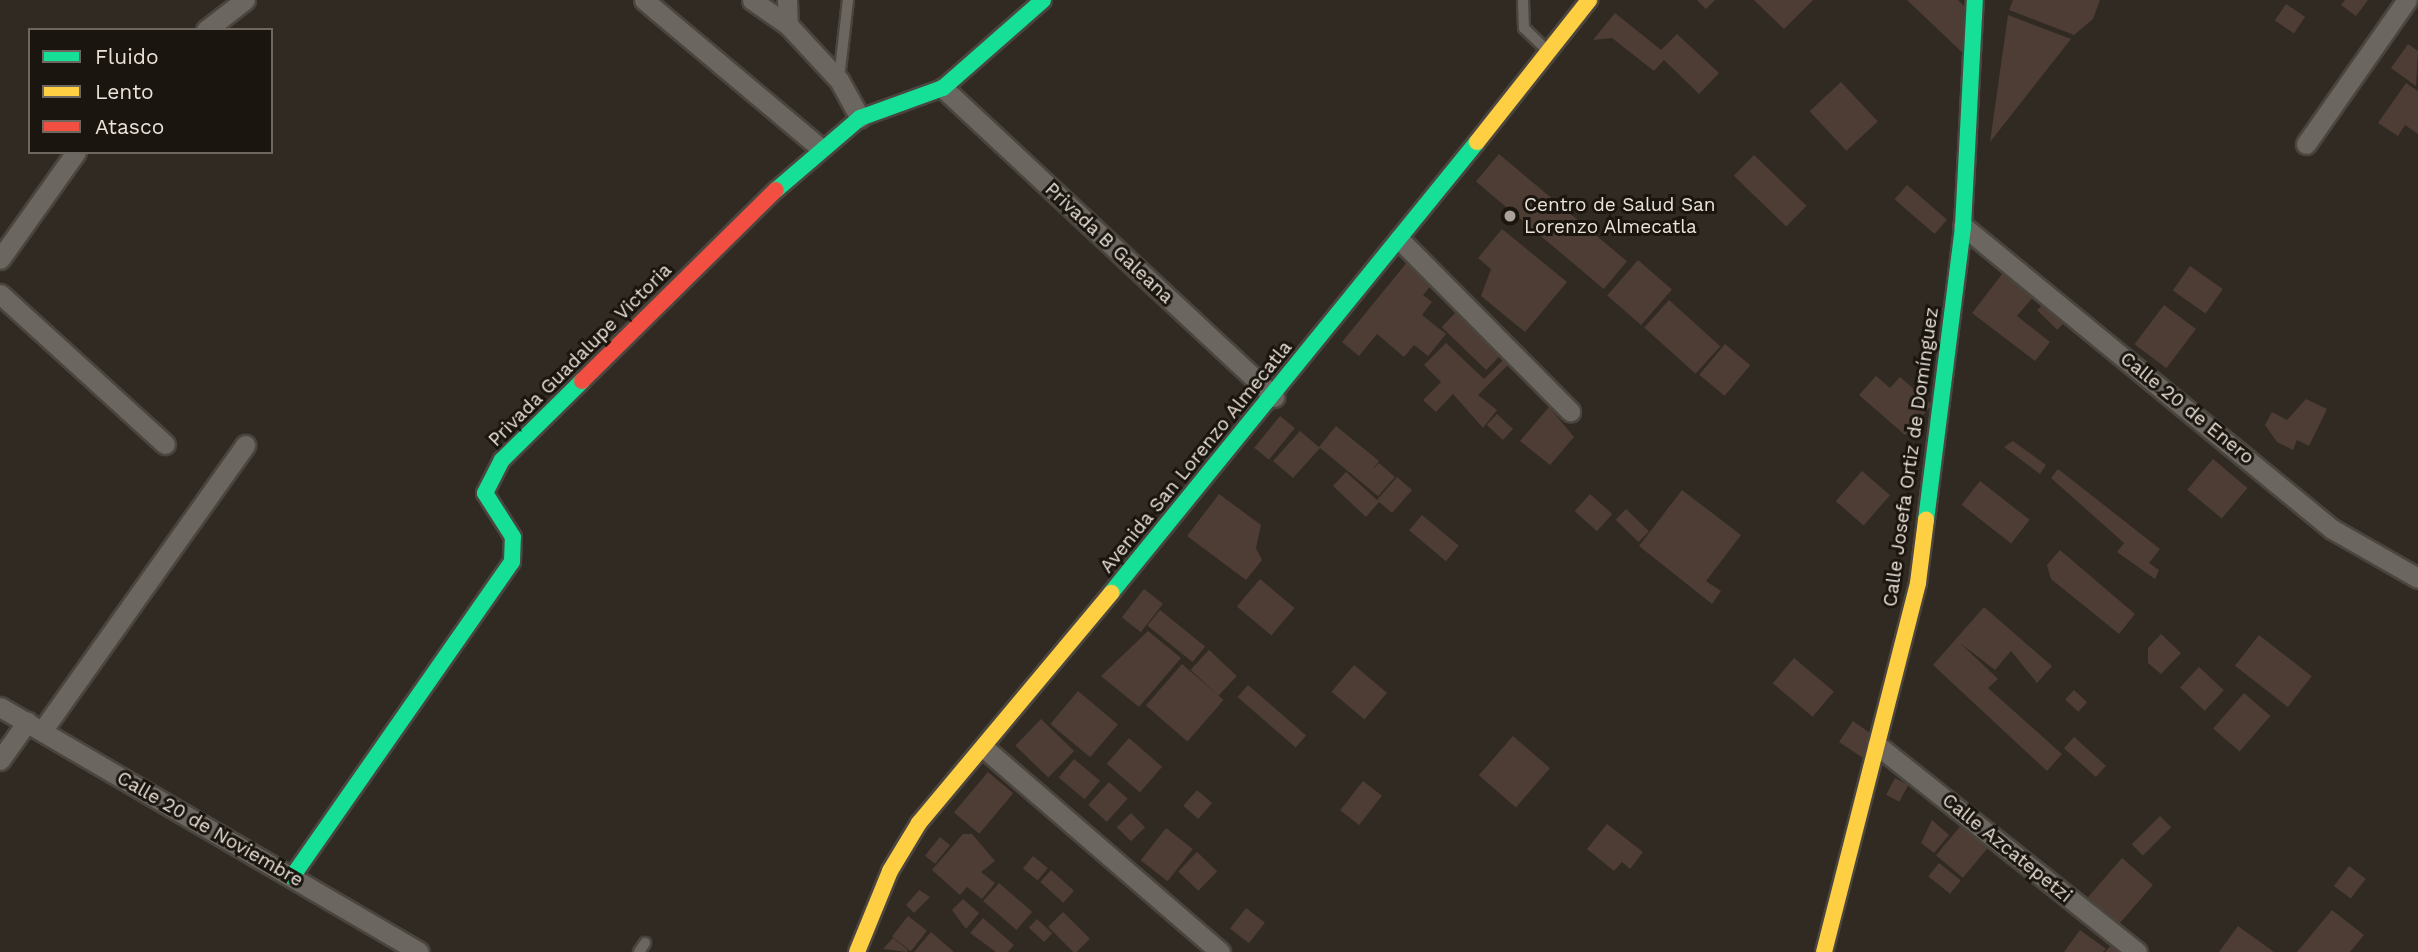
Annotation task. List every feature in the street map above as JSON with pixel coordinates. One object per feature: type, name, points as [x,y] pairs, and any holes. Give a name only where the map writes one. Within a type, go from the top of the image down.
[{"type":"street","points":[[644,0],[818,147]]},
{"type":"street","points":[[752,0],[788,25],[839,80],[860,118]]},
{"type":"street","points":[[787,0],[788,25]]},
{"type":"street","name":"Privada Guadalupe Victoria","points":[[292,877],[512,562],[513,537],[491,507],[488,478],[818,147],[860,118],[943,89],[1043,0]]},
{"type":"street","name":"Avenida San Lorenzo Almecatla","points":[[857,952],[890,871],[919,824],[1274,397],[1589,0]]},
{"type":"street","name":"Calle Josefa Ortiz de Domínguez","points":[[1824,952],[1918,583],[1963,226],[1975,0]]},
{"type":"street","points":[[2306,144],[2407,0]]},
{"type":"street","points":[[208,28],[239,1]]},
{"type":"street","name":"Privada B Galeana","points":[[943,89],[1274,397]]},
{"type":"street","points":[[0,259],[75,154]]},
{"type":"street","name":"Calle 20 de Enero","points":[[1963,226],[2332,529],[2418,579]]},
{"type":"street","points":[[1399,239],[1570,411]]},
{"type":"street","points":[[0,294],[165,444]]},
{"type":"street","points":[[0,760],[35,727],[245,444]]},
{"type":"street","name":"Calle 20 de Noviembre","points":[[0,707],[419,952]]},
{"type":"street","name":"Calle Azcatepetzi","points":[[1877,745],[2137,952]]},
{"type":"street","points":[[984,748],[1220,952]]},
{"type":"lane","points":[[839,80],[848,0]]},
{"type":"lane","points":[[1523,0],[1524,28],[1548,51]]},
{"type":"lane","points":[[1569,0],[1571,23]]},
{"type":"building","points":[[1697,0],[1715,0],[1706,9]]},
{"type":"building","points":[[1754,0],[1813,0],[1784,29]]},
{"type":"building","points":[[1907,0],[1958,0],[1971,13],[1967,57]]},
{"type":"building","points":[[2013,0],[2100,0],[2093,19],[2074,35],[2009,10]]},
{"type":"building","points":[[2345,0],[2368,0],[2356,16],[2341,5]]},
{"type":"building","points":[[2286,4],[2305,17],[2294,33],[2275,21]]},
{"type":"building","points":[[1615,13],[1661,50],[1677,34],[1719,73],[1699,94],[1664,60],[1654,71],[1612,38],[1593,40]]},
{"type":"building","points":[[2008,15],[2071,39],[1990,142]]},
{"type":"building","points":[[2408,44],[2418,51],[2416,86],[2391,68]]},
{"type":"building","points":[[1841,82],[1878,121],[1846,151],[1810,111]]},
{"type":"building","points":[[2406,83],[2418,91],[2418,134],[2405,125],[2398,136],[2378,123]]},
{"type":"building","points":[[1499,154],[1627,261],[1604,289],[1476,182]]},
{"type":"building","points":[[1754,155],[1807,206],[1786,227],[1734,176]]},
{"type":"building","points":[[1907,185],[1947,220],[1935,234],[1895,199]]},
{"type":"building","points":[[1502,229],[1567,282],[1525,332],[1481,296],[1491,269],[1478,258]]},
{"type":"building","points":[[1638,260],[1672,290],[1641,325],[1607,295]]},
{"type":"building","points":[[1408,261],[1434,282],[1423,295],[1432,302],[1422,315],[1446,334],[1428,356],[1414,345],[1404,357],[1377,334],[1359,356],[1342,342]]},
{"type":"building","points":[[2190,266],[2223,289],[2206,314],[2173,291]]},
{"type":"building","points":[[2003,273],[2034,296],[2017,316],[2050,342],[2035,361],[1972,313]]},
{"type":"building","points":[[2049,298],[2069,317],[2057,330],[2037,310]]},
{"type":"building","points":[[1669,300],[1720,346],[1696,374],[1644,327]]},
{"type":"building","points":[[2164,305],[2196,329],[2166,368],[2135,344]]},
{"type":"building","points":[[1459,309],[1504,352],[1486,370],[1442,327]]},
{"type":"building","points":[[1446,343],[1484,379],[1506,357],[1512,361],[1478,395],[1497,410],[1483,428],[1453,394],[1436,412],[1423,400],[1441,382],[1424,365]]},
{"type":"building","points":[[1725,344],[1750,365],[1725,396],[1699,375]]},
{"type":"building","points":[[1876,376],[1890,388],[1900,377],[1932,405],[1905,435],[1859,395]]},
{"type":"building","points":[[2306,399],[2327,409],[2309,446],[2297,440],[2293,450],[2277,442],[2265,425],[2272,412],[2287,420]]},
{"type":"building","points":[[1549,407],[1574,437],[1550,465],[1520,441]]},
{"type":"building","points":[[1497,414],[1513,429],[1503,440],[1487,425]]},
{"type":"building","points":[[1280,416],[1295,428],[1269,460],[1254,448]]},
{"type":"building","points":[[1336,426],[1379,461],[1372,470],[1379,463],[1395,477],[1378,496],[1320,448],[1293,478],[1273,461],[1300,431],[1319,447]]},
{"type":"building","points":[[2013,441],[2046,465],[2040,474],[2004,447]]},
{"type":"building","points":[[2213,459],[2247,488],[2222,519],[2187,490]]},
{"type":"building","points":[[2058,469],[2160,549],[2149,563],[2159,570],[2155,579],[2117,552],[2124,543],[2051,478]]},
{"type":"building","points":[[1862,471],[1890,495],[1864,525],[1836,501]]},
{"type":"building","points":[[1346,472],[1377,500],[1397,477],[1412,490],[1392,513],[1379,502],[1366,517],[1333,486]]},
{"type":"building","points":[[1980,481],[2030,520],[2011,543],[1962,505]]},
{"type":"building","points":[[1682,490],[1741,535],[1706,581],[1721,591],[1712,604],[1639,546]]},
{"type":"building","points":[[1219,494],[1261,525],[1256,548],[1262,560],[1246,580],[1187,536]]},
{"type":"building","points":[[1590,494],[1612,514],[1597,531],[1575,511]]},
{"type":"building","points":[[1626,509],[1649,531],[1639,542],[1616,520]]},
{"type":"building","points":[[1422,515],[1459,546],[1446,561],[1409,530]]},
{"type":"building","points":[[2060,550],[2135,614],[2119,634],[2051,579],[2047,565]]},
{"type":"building","points":[[1260,579],[1294,608],[1271,636],[1237,607]]},
{"type":"building","points":[[1144,589],[1163,604],[1141,632],[1122,617]]},
{"type":"building","points":[[1984,607],[2052,666],[2037,683],[2011,651],[1995,670],[1960,643],[1998,679],[1988,688],[2062,754],[2047,771],[1933,665]]},
{"type":"building","points":[[1160,610],[1205,647],[1192,662],[1147,626]]},
{"type":"building","points":[[1148,631],[1181,658],[1139,707],[1101,676]]},
{"type":"building","points":[[2161,634],[2181,653],[2161,674],[2148,663],[2148,648]]},
{"type":"building","points":[[2259,635],[2312,676],[2288,707],[2235,666]]},
{"type":"building","points":[[1209,650],[1237,676],[1218,696],[1191,670]]},
{"type":"building","points":[[1794,658],[1834,691],[1813,717],[1773,683]]},
{"type":"building","points":[[1182,664],[1224,700],[1187,742],[1146,706]]},
{"type":"building","points":[[1354,665],[1387,693],[1364,719],[1332,692]]},
{"type":"building","points":[[2199,667],[2224,690],[2205,711],[2180,687]]},
{"type":"building","points":[[1248,685],[1306,736],[1296,748],[1238,697]]},
{"type":"building","points":[[2074,690],[2087,702],[2078,712],[2065,700]]},
{"type":"building","points":[[1078,691],[1118,724],[1090,757],[1050,724]]},
{"type":"building","points":[[2244,693],[2270,716],[2240,751],[2213,728]]},
{"type":"building","points":[[1041,719],[1074,751],[1048,778],[1015,746]]},
{"type":"building","points":[[1853,721],[1870,733],[1863,758],[1839,742]]},
{"type":"building","points":[[1513,736],[1550,768],[1516,807],[1479,775]]},
{"type":"building","points":[[2074,737],[2106,766],[2096,777],[2064,748]]},
{"type":"building","points":[[1129,738],[1162,767],[1140,793],[1107,764]]},
{"type":"building","points":[[1074,759],[1100,781],[1085,799],[1059,777]]},
{"type":"building","points":[[988,772],[1013,793],[979,834],[954,813]]},
{"type":"building","points":[[1895,778],[1908,785],[1899,802],[1886,795]]},
{"type":"building","points":[[1363,781],[1382,796],[1359,825],[1340,810]]},
{"type":"building","points":[[1109,782],[1128,799],[1107,822],[1088,805]]},
{"type":"building","points":[[1197,790],[1212,803],[1198,819],[1183,806]]},
{"type":"building","points":[[1131,813],[1145,827],[1131,841],[1117,827]]},
{"type":"building","points":[[2160,816],[2171,827],[2143,856],[2132,844]]},
{"type":"building","points":[[1932,820],[1949,835],[1934,853],[1921,843]]},
{"type":"building","points":[[1963,823],[1990,845],[1963,878],[1936,855]]},
{"type":"building","points":[[1607,824],[1643,852],[1630,869],[1622,862],[1614,871],[1587,849]]},
{"type":"building","points":[[1166,828],[1193,849],[1168,881],[1141,860]]},
{"type":"building","points":[[963,834],[972,834],[995,861],[981,872],[995,883],[982,899],[967,887],[960,895],[932,870]]},
{"type":"building","points":[[940,837],[950,845],[935,864],[925,856]]},
{"type":"building","points":[[1197,852],[1217,871],[1198,891],[1178,871]]},
{"type":"building","points":[[1033,856],[1048,868],[1038,880],[1023,868]]},
{"type":"building","points":[[2122,858],[2153,885],[2119,924],[2088,897]]},
{"type":"building","points":[[1939,863],[1961,881],[1950,894],[1928,876]]},
{"type":"building","points":[[2349,866],[2366,879],[2351,899],[2334,886]]},
{"type":"building","points":[[1051,870],[1074,891],[1063,903],[1040,882]]},
{"type":"building","points":[[999,883],[1032,912],[1016,930],[983,901]]},
{"type":"building","points":[[919,890],[930,897],[914,913],[906,905]]},
{"type":"building","points":[[963,899],[979,913],[966,929],[952,910]]},
{"type":"building","points":[[1246,908],[1265,923],[1249,943],[1230,928]]},
{"type":"building","points":[[2332,910],[2364,935],[2350,952],[2297,952]]},
{"type":"building","points":[[1063,912],[1090,939],[1077,952],[1073,952],[1048,927]]},
{"type":"building","points":[[908,916],[927,931],[911,951],[892,936]]},
{"type":"building","points":[[983,918],[1014,945],[1008,952],[996,952],[970,933]]},
{"type":"building","points":[[1037,919],[1052,933],[1044,942],[1029,928]]},
{"type":"building","points":[[2238,926],[2274,952],[2219,952]]},
{"type":"building","points":[[2080,930],[2106,949],[2103,952],[2064,952]]},
{"type":"building","points":[[931,932],[954,952],[914,952]]},
{"type":"building","points":[[893,938],[908,950],[907,952],[883,949]]},
{"type":"building","points":[[2111,945],[2120,952],[2105,952]]},
{"type":"traffic: fast","points":[[776,190],[860,118],[943,88],[1043,0]]},
{"type":"traffic: fast","points":[[1926,520],[1963,226],[1975,0]]},
{"type":"traffic: fast","points":[[1111,593],[1477,142]]},
{"type":"traffic: fast","points":[[292,877],[512,562],[513,537],[485,493],[502,460],[582,381]]},
{"type":"traffic: slow","points":[[1477,142],[1589,0]]},
{"type":"traffic: slow","points":[[1824,952],[1918,583],[1926,520]]},
{"type":"traffic: slow","points":[[857,952],[890,871],[919,823],[1111,593]]},
{"type":"traffic: jam","points":[[582,381],[776,190]]},
{"type":"place","name":"Centro de Salud San Lorenzo Almecatla","points":[[1510,216]]}]
